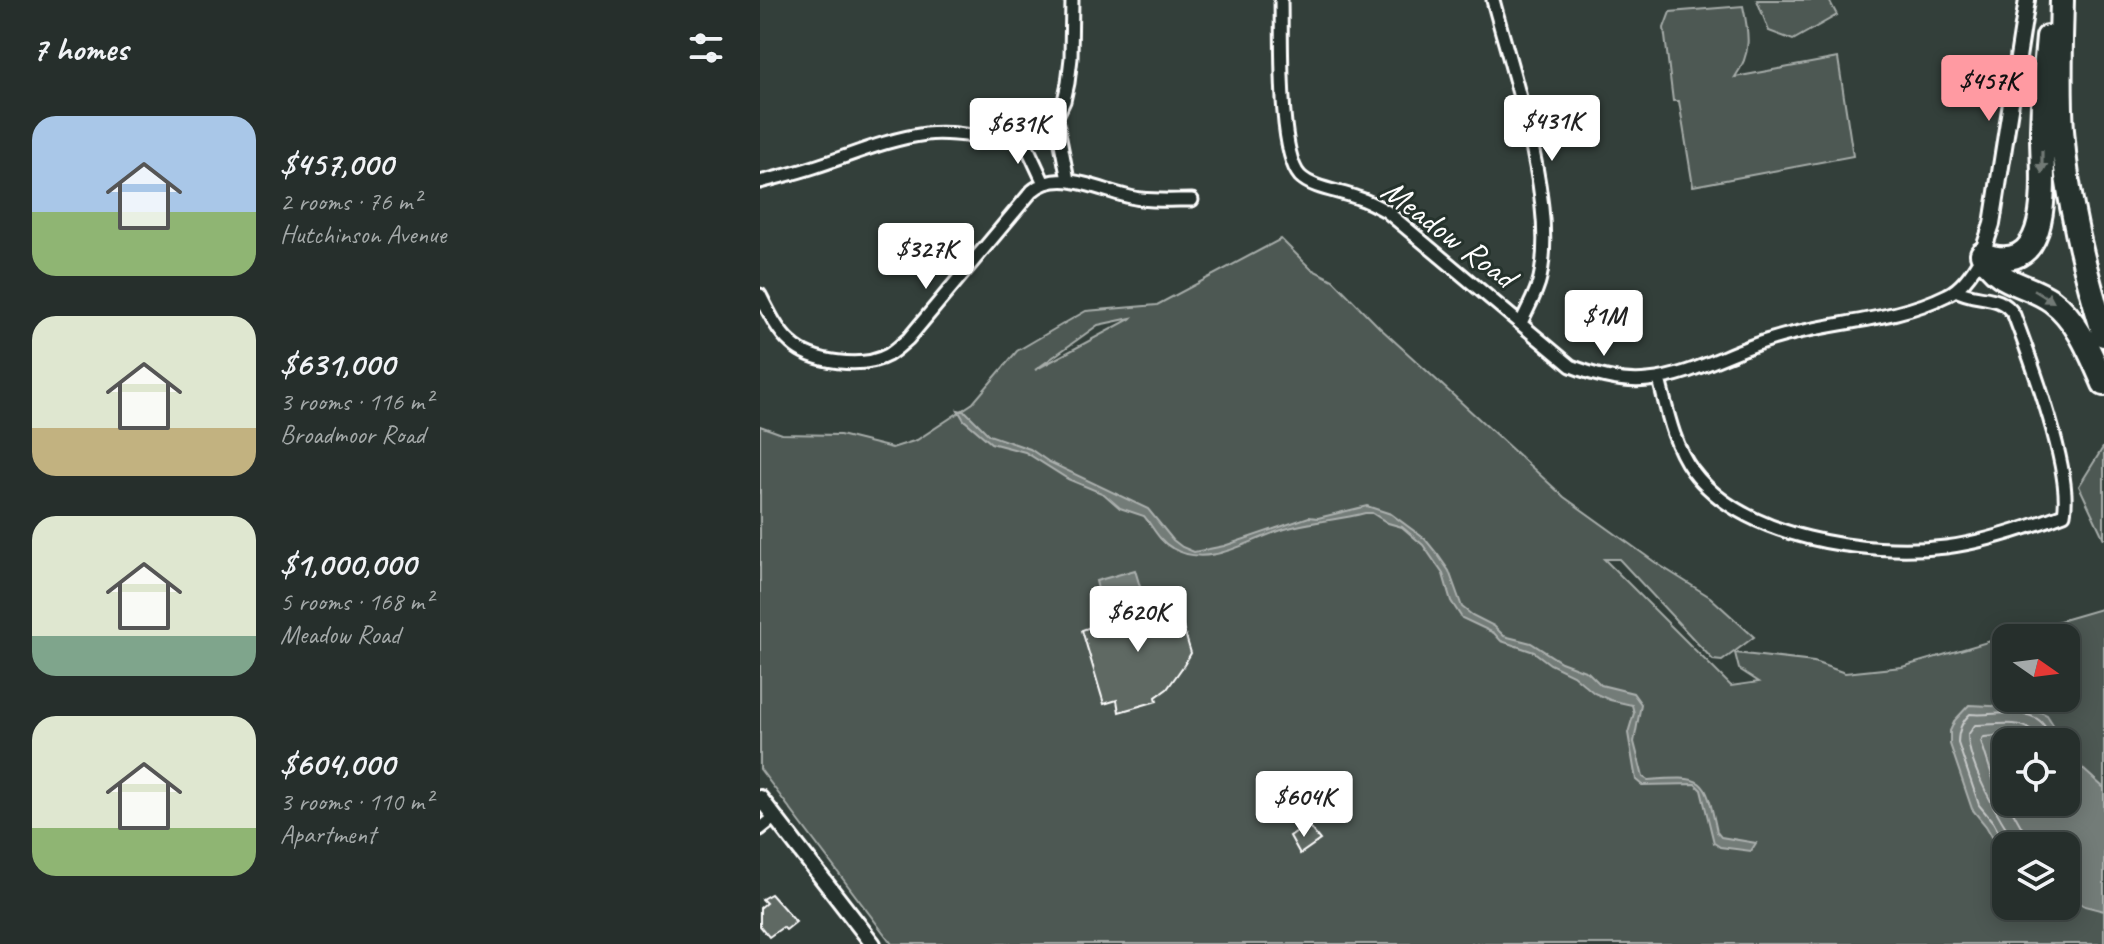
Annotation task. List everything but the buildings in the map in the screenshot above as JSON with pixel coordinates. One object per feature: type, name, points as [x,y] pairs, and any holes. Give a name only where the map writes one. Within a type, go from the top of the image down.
[{"type":"highway","points":[[1982,254],[2003,259],[2017,257],[2033,240],[2040,221],[2050,0]]},
{"type":"highway","points":[[2062,0],[2061,85],[2067,172],[2082,256],[2104,335]]},
{"type":"highway","points":[[2077,0],[2077,130],[2088,214],[2104,285]]},
{"type":"highway","points":[[1982,254],[1988,267],[1998,276],[2034,290],[2062,310],[2077,329],[2104,384]]},
{"type":"street","points":[[760,182],[814,167],[889,140],[942,133],[989,139],[1023,138],[1046,127],[1056,118],[1068,83],[1072,0]]},
{"type":"street","name":"Meadow Road","points":[[1281,0],[1289,158],[1300,176],[1310,183],[1363,199],[1386,211],[1571,366],[1617,379],[1659,379],[1704,366],[1772,339],[1908,310],[1956,290]]},
{"type":"street","points":[[1493,0],[1526,125],[1545,224],[1540,280],[1521,323]]},
{"type":"street","points":[[1659,379],[1681,451],[1692,470],[1716,497],[1770,525],[1818,541],[1912,549],[1946,547],[1970,543],[2064,514],[2065,488],[2056,443],[2014,315],[2009,307],[1998,300],[1956,290],[1982,254],[1992,224],[2027,0]]},
{"type":"street","points":[[1056,118],[1068,180]]},
{"type":"street","points":[[1023,138],[1043,181]]},
{"type":"street","points":[[760,295],[790,343],[801,350],[831,361],[847,363],[888,355],[908,339],[1043,181],[1068,180],[1115,195],[1144,200],[1192,200]]},
{"type":"street","points":[[760,798],[873,944]]},
{"type":"street","points":[[760,829],[775,817]]},
{"type":"shaded area","points":[[1757,0],[1829,0],[1837,15],[1793,40],[1769,31]]},
{"type":"shaded area","points":[[1743,6],[1748,43],[1735,77],[1838,58],[1853,156],[1693,186],[1679,101],[1673,101],[1664,28],[1670,12]]},
{"type":"shaded area","points":[[1281,239],[1311,269],[1333,280],[1379,327],[1564,497],[1656,563],[1710,597],[1754,637],[1722,661],[1713,660],[1619,559],[1604,559],[1731,686],[1759,682],[1739,669],[1735,653],[1814,662],[1845,673],[1902,667],[1992,641],[1992,712],[2080,712],[2080,624],[2049,624],[2104,608],[2104,944],[892,944],[760,769],[760,426],[782,434],[840,435],[892,448],[917,440],[973,403],[1017,351],[1086,311],[1157,305]],"holes":[[[1131,318],[1035,370],[1098,325]]]},
{"type":"shaded area","points":[[2104,446],[2104,539],[2079,486]]},
{"type":"water","points":[[958,410],[966,412],[989,435],[1030,449],[1049,462],[1148,509],[1173,540],[1194,552],[1224,546],[1309,517],[1318,518],[1367,506],[1391,514],[1425,539],[1438,555],[1449,571],[1462,607],[1472,615],[1494,626],[1504,636],[1531,643],[1561,662],[1588,672],[1601,685],[1633,693],[1641,704],[1634,742],[1643,777],[1648,780],[1692,780],[1700,784],[1709,800],[1721,837],[1756,843],[1751,851],[1720,847],[1714,843],[1701,790],[1695,784],[1642,785],[1636,780],[1628,733],[1634,713],[1632,705],[1594,693],[1573,675],[1534,652],[1501,641],[1494,633],[1462,618],[1451,601],[1443,574],[1423,545],[1402,527],[1372,513],[1365,513],[1285,529],[1215,554],[1186,554],[1163,542],[1144,516],[1120,508],[1104,494],[1068,479],[1025,452],[991,443],[964,420]]},
{"type":"water","points":[[1135,570],[1141,590],[1101,602],[1096,581]]},
{"type":"water","points":[[1969,705],[1992,706],[1992,712],[2041,712],[2047,715],[2055,728],[1992,728],[1992,816],[2080,816],[2080,765],[2104,788],[2104,911],[2080,903],[2080,832],[1992,832],[1992,836],[1972,809],[1950,744],[1950,731],[1955,720]]}]
